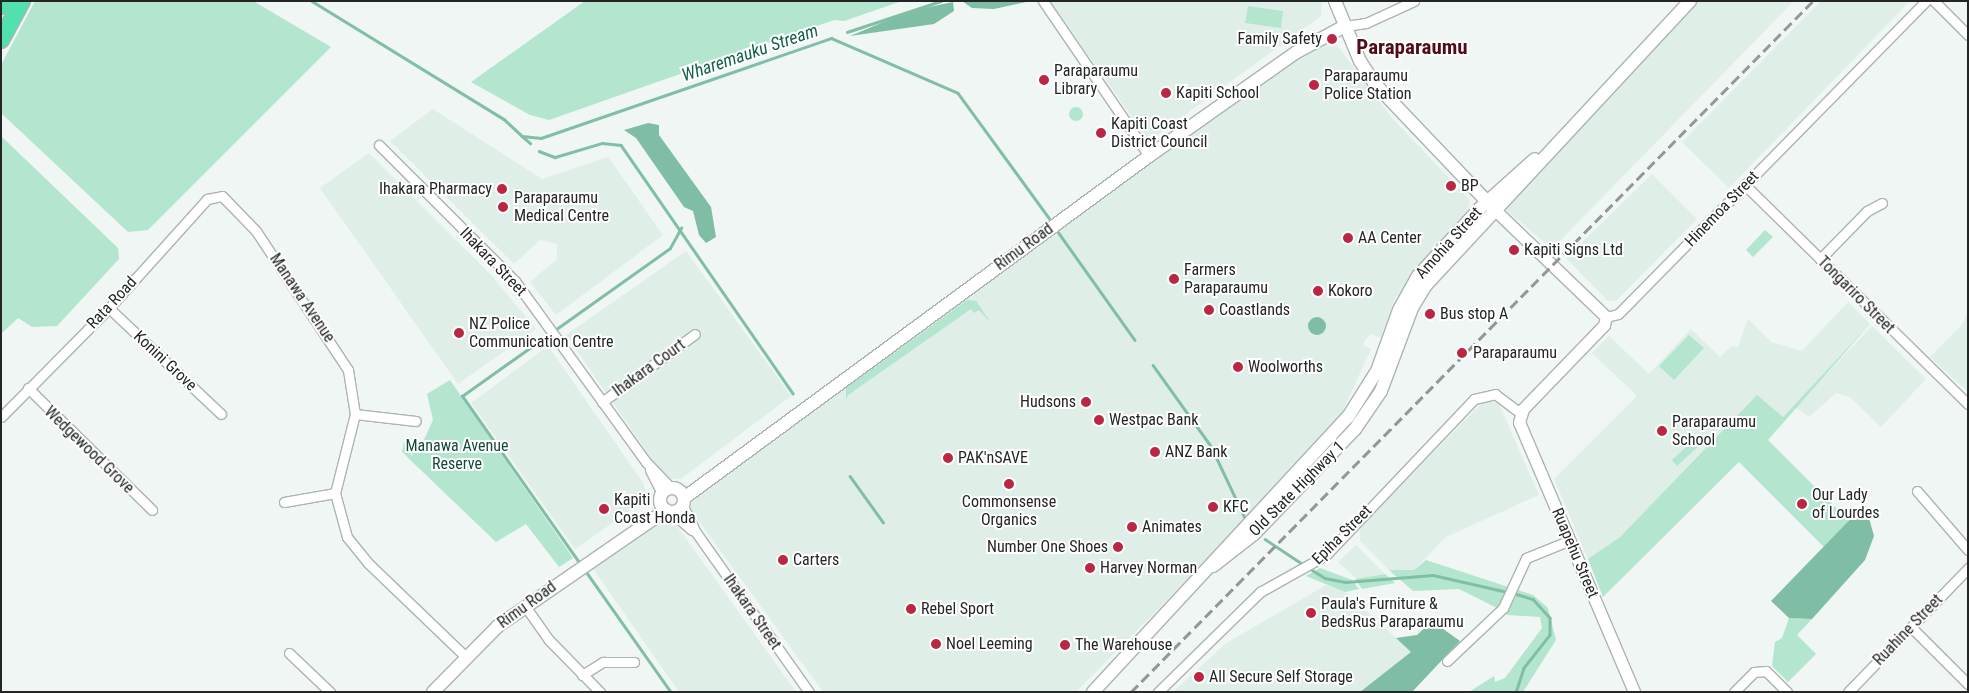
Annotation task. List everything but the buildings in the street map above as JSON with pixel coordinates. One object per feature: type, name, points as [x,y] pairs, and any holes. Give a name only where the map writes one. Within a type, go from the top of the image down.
[{"type":"highway","points":[[1,6],[4,1]]},
{"type":"highway","points":[[1,40],[22,1]]},
{"type":"main road","points":[[1335,1],[1345,26],[1375,84],[1491,206]]},
{"type":"main road","name":"Amohia Street","points":[[1320,447],[1374,378],[1399,310],[1418,276],[1563,139],[1690,1]]},
{"type":"main road","name":"Rimu Road","points":[[433,692],[466,657],[525,606],[672,500],[709,476],[1295,53],[1345,26]]},
{"type":"main road","name":"Amohia Street","points":[[1373,404],[1419,295],[1491,206]]},
{"type":"main road","name":"Old State Highway 1","points":[[1093,692],[1213,566],[1347,438],[1373,404]]},
{"type":"main road","name":"Old State Highway 1","points":[[1253,527],[1320,447]]},
{"type":"street","points":[[1043,1],[1150,156]]},
{"type":"street","points":[[1345,26],[1366,23],[1414,1]]},
{"type":"street","name":"Hinemoa Street","points":[[1520,413],[1604,325],[1606,317],[1624,308],[1926,1]]},
{"type":"street","points":[[1934,1],[1968,35]]},
{"type":"street","name":"Ihakara Street","points":[[378,145],[515,282],[548,324],[809,692]]},
{"type":"street","name":"Tongariro Street","points":[[1745,185],[1968,404]]},
{"type":"street","name":"Rata Road","points":[[1,416],[109,308],[207,199],[222,196]]},
{"type":"street","name":"Manawa Avenue","points":[[222,196],[256,231],[342,355],[355,414],[335,494]]},
{"type":"street","points":[[1820,259],[1867,211],[1882,203]]},
{"type":"street","points":[[1491,206],[1606,317]]},
{"type":"street","name":"Konini Grove","points":[[109,308],[220,414]]},
{"type":"street","name":"Ihakara Court","points":[[602,402],[695,334]]},
{"type":"street","name":"Wedgewood Grove","points":[[28,388],[152,510]]},
{"type":"street","name":"Epiha Street","points":[[1158,692],[1260,592],[1316,564],[1480,395],[1495,394],[1520,413]]},
{"type":"street","name":"Ruapehu Street","points":[[1520,413],[1520,425],[1634,692]]},
{"type":"street","points":[[355,414],[416,421]]},
{"type":"street","points":[[1917,490],[1968,550]]},
{"type":"street","points":[[284,502],[335,494],[353,546],[466,657]]},
{"type":"street","points":[[1447,661],[1505,605],[1526,558],[1568,541]]},
{"type":"street","name":"Ruahine Street","points":[[1848,692],[1968,568]]},
{"type":"street","points":[[525,606],[582,675],[600,692]]},
{"type":"street","points":[[1911,627],[1968,684]]},
{"type":"street","points":[[289,652],[330,692]]},
{"type":"street","points":[[582,675],[603,662],[634,662]]},
{"type":"street","points":[[1734,692],[1754,672],[1766,671],[1788,692]]},
{"type":"shaded area","name":"Kapiti School","points":[[1050,1],[1322,2],[1321,16],[1149,141]]},
{"type":"shaded area","points":[[1698,1],[1794,1],[1552,249],[1506,210],[1506,202]]},
{"type":"shaded area","points":[[1821,1],[1910,1],[1729,188],[1682,142]]},
{"type":"shaded area","points":[[1330,36],[1392,118],[1470,200],[1468,209],[1395,299],[1381,338],[1371,334],[1365,340],[1363,345],[1371,349],[1340,417],[1235,531],[1076,692],[823,692],[690,509],[697,492],[1306,48]]},
{"type":"shaded area","points":[[433,109],[542,179],[608,157],[663,235],[556,315],[530,282],[557,259],[557,244],[540,240],[514,264],[390,141]]},
{"type":"shaded area","points":[[369,153],[492,276],[536,329],[458,384],[320,188]]},
{"type":"shaded area","points":[[1652,174],[1697,219],[1617,300],[1608,301],[1566,258]]},
{"type":"shaded area","points":[[686,251],[791,396],[681,479],[665,478],[566,335]]},
{"type":"shaded area","name":"Paraparaumu School","points":[[1848,302],[1870,324],[1782,418],[1757,395],[1620,537],[1588,559],[1554,479],[1637,396],[1592,353],[1609,336],[1649,374],[1691,329],[1720,357],[1731,346],[1738,347],[1748,319],[1771,342],[1802,351]]},
{"type":"shaded area","points":[[1968,312],[1968,392],[1930,357],[1961,326]]},
{"type":"shaded area","points":[[1872,326],[1926,379],[1881,427],[1850,397],[1836,393],[1809,417],[1795,407]]},
{"type":"shaded area","points":[[548,346],[644,484],[647,499],[575,549],[471,403]]},
{"type":"shaded area","points":[[1485,400],[1499,404],[1539,495],[1446,537],[1414,570],[1389,570],[1360,541],[1360,527]]},
{"type":"shaded area","points":[[665,518],[674,522],[796,692],[679,692],[592,567]]},
{"type":"shaded area","points":[[1356,545],[1385,574],[1357,579],[1338,562]]},
{"type":"shaded area","points":[[1326,585],[1345,592],[1412,652],[1360,692],[1173,692],[1225,644]]},
{"type":"green space","points":[[35,1],[253,1],[331,47],[148,230],[128,232],[1,113],[1,65]]},
{"type":"green space","points":[[585,1],[902,1],[844,21],[834,20],[549,120],[530,115],[471,82]]},
{"type":"green space","points":[[962,1],[1026,2],[994,9],[972,8]]},
{"type":"green space","points":[[953,2],[954,11],[934,24],[850,36],[910,11]]},
{"type":"green space","points":[[1248,6],[1283,11],[1281,28],[1245,23]]},
{"type":"green space","points":[[1073,107],[1079,107],[1083,114],[1079,121],[1073,121],[1069,117],[1069,111]]},
{"type":"green space","points":[[648,123],[659,125],[659,135],[711,207],[716,237],[706,243],[699,235],[693,211],[684,207],[636,138],[624,130]]},
{"type":"green space","points":[[1,136],[118,248],[119,259],[57,326],[32,327],[18,318],[1,334]]},
{"type":"green space","points":[[1765,230],[1773,237],[1753,257],[1746,250]]},
{"type":"green space","points":[[967,300],[976,301],[991,323],[979,310],[974,313],[971,309],[848,395],[846,400],[846,388]]},
{"type":"green space","points":[[1317,317],[1323,320],[1326,326],[1323,332],[1317,335],[1311,332],[1308,326],[1311,320]]},
{"type":"green space","points":[[1870,324],[1768,440],[1849,521],[1824,547],[1739,462],[1603,597],[1588,559],[1620,537],[1757,395],[1783,417]]},
{"type":"green space","points":[[1689,335],[1704,348],[1674,380],[1659,366]]},
{"type":"green space","name":"Manawa Avenue Reserve","points":[[450,380],[573,558],[559,567],[526,524],[496,542],[402,452],[404,442],[421,446],[433,420],[427,394]]},
{"type":"green space","points":[[1696,438],[1701,444],[1677,466],[1672,460]]},
{"type":"green space","points":[[1865,504],[1874,536],[1865,560],[1812,619],[1789,618],[1771,601]]},
{"type":"green space","points":[[1426,560],[1533,595],[1548,608],[1556,640],[1523,692],[1469,692],[1494,676],[1495,682],[1505,678],[1542,628],[1540,617],[1508,615],[1504,613],[1509,606],[1501,603],[1497,608],[1459,589],[1413,591],[1389,570],[1414,570]]},
{"type":"green space","points":[[1320,568],[1352,580],[1359,589],[1345,592],[1306,576]]},
{"type":"green space","points":[[1385,574],[1395,583],[1362,589],[1355,579]]},
{"type":"green space","points":[[1789,618],[1812,619],[1797,635],[1816,654],[1788,682],[1772,666],[1775,642],[1782,638]]},
{"type":"green space","points":[[1432,621],[1460,641],[1412,692],[1360,692],[1411,652],[1396,638],[1417,635]]},
{"type":"waterway","name":"Wharemauku Stream","points":[[312,1],[504,119],[522,136],[541,138],[831,38],[958,93],[1052,222]]},
{"type":"waterway","points":[[847,32],[941,1]]},
{"type":"waterway","name":"Wharemauku Stream","points":[[522,136],[530,143]]},
{"type":"waterway","points":[[539,151],[555,157],[602,143],[621,145],[793,393]]},
{"type":"waterway","points":[[580,564],[462,396],[670,248],[681,228]]},
{"type":"waterway","name":"Wharemauku Stream","points":[[1056,229],[1135,340]]},
{"type":"waterway","name":"Wharemauku Stream","points":[[1153,365],[1211,446],[1245,518]]},
{"type":"waterway","points":[[850,476],[883,522]]},
{"type":"waterway","name":"Wharemauku Stream","points":[[1265,539],[1304,565]]},
{"type":"waterway","name":"Wharemauku Stream","points":[[1309,568],[1325,578],[1346,582],[1433,575],[1507,592]]},
{"type":"waterway","points":[[585,570],[671,692]]},
{"type":"waterway","name":"Wharemauku Stream","points":[[1513,593],[1533,599],[1550,618],[1550,635],[1524,668],[1516,692]]},
{"type":"railway","points":[[1131,692],[1813,1]]},
{"type":"place","name":"Family Safety","points":[[1332,39]]},
{"type":"place","name":"Paraparaumu Library","points":[[1044,80]]},
{"type":"place","name":"Paraparaumu Police Station","points":[[1314,85]]},
{"type":"place","name":"Kapiti School","points":[[1166,93]]},
{"type":"place","name":"Kapiti Coast District Council","points":[[1101,133]]},
{"type":"place","name":"BP","points":[[1451,186]]},
{"type":"place","name":"Ihakara Pharmacy","points":[[502,189]]},
{"type":"place","name":"Paraparaumu Medical Centre","points":[[503,207]]},
{"type":"place","name":"AA Center","points":[[1348,238]]},
{"type":"place","name":"Kapiti Signs Ltd","points":[[1514,250]]},
{"type":"place","name":"Farmers Paraparaumu","points":[[1174,279]]},
{"type":"place","name":"Kokoro","points":[[1318,291]]},
{"type":"place","name":"Coastlands","points":[[1209,310]]},
{"type":"place","name":"Bus stop A","points":[[1430,314]]},
{"type":"place","name":"NZ Police Communication Centre","points":[[459,333]]},
{"type":"place","name":"Paraparaumu","points":[[1462,353]]},
{"type":"place","name":"Woolworths","points":[[1238,367]]},
{"type":"place","name":"Hudsons","points":[[1086,402]]},
{"type":"place","name":"Westpac Bank","points":[[1099,420]]},
{"type":"place","name":"Paraparaumu School","points":[[1662,431]]},
{"type":"place","name":"ANZ Bank","points":[[1155,452]]},
{"type":"place","name":"PAK'nSAVE","points":[[948,458]]},
{"type":"place","name":"Commonsense Organics","points":[[1009,484]]},
{"type":"place","name":"Our Lady of Lourdes","points":[[1802,504]]},
{"type":"place","name":"KFC","points":[[1213,507]]},
{"type":"place","name":"Kapiti Coast Honda","points":[[604,509]]},
{"type":"place","name":"Animates","points":[[1132,527]]},
{"type":"place","name":"Number One Shoes","points":[[1118,547]]},
{"type":"place","name":"Carters","points":[[783,560]]},
{"type":"place","name":"Harvey Norman","points":[[1090,568]]},
{"type":"place","name":"Rebel Sport","points":[[911,609]]},
{"type":"place","name":"Paula's Furniture & BedsRus Paraparaumu","points":[[1311,613]]},
{"type":"place","name":"Noel Leeming","points":[[936,644]]},
{"type":"place","name":"The Warehouse","points":[[1065,645]]},
{"type":"place","name":"All Secure Self Storage","points":[[1199,677]]},
{"type":"district","name":"Paraparaumu","points":[[1412,47]]}]
